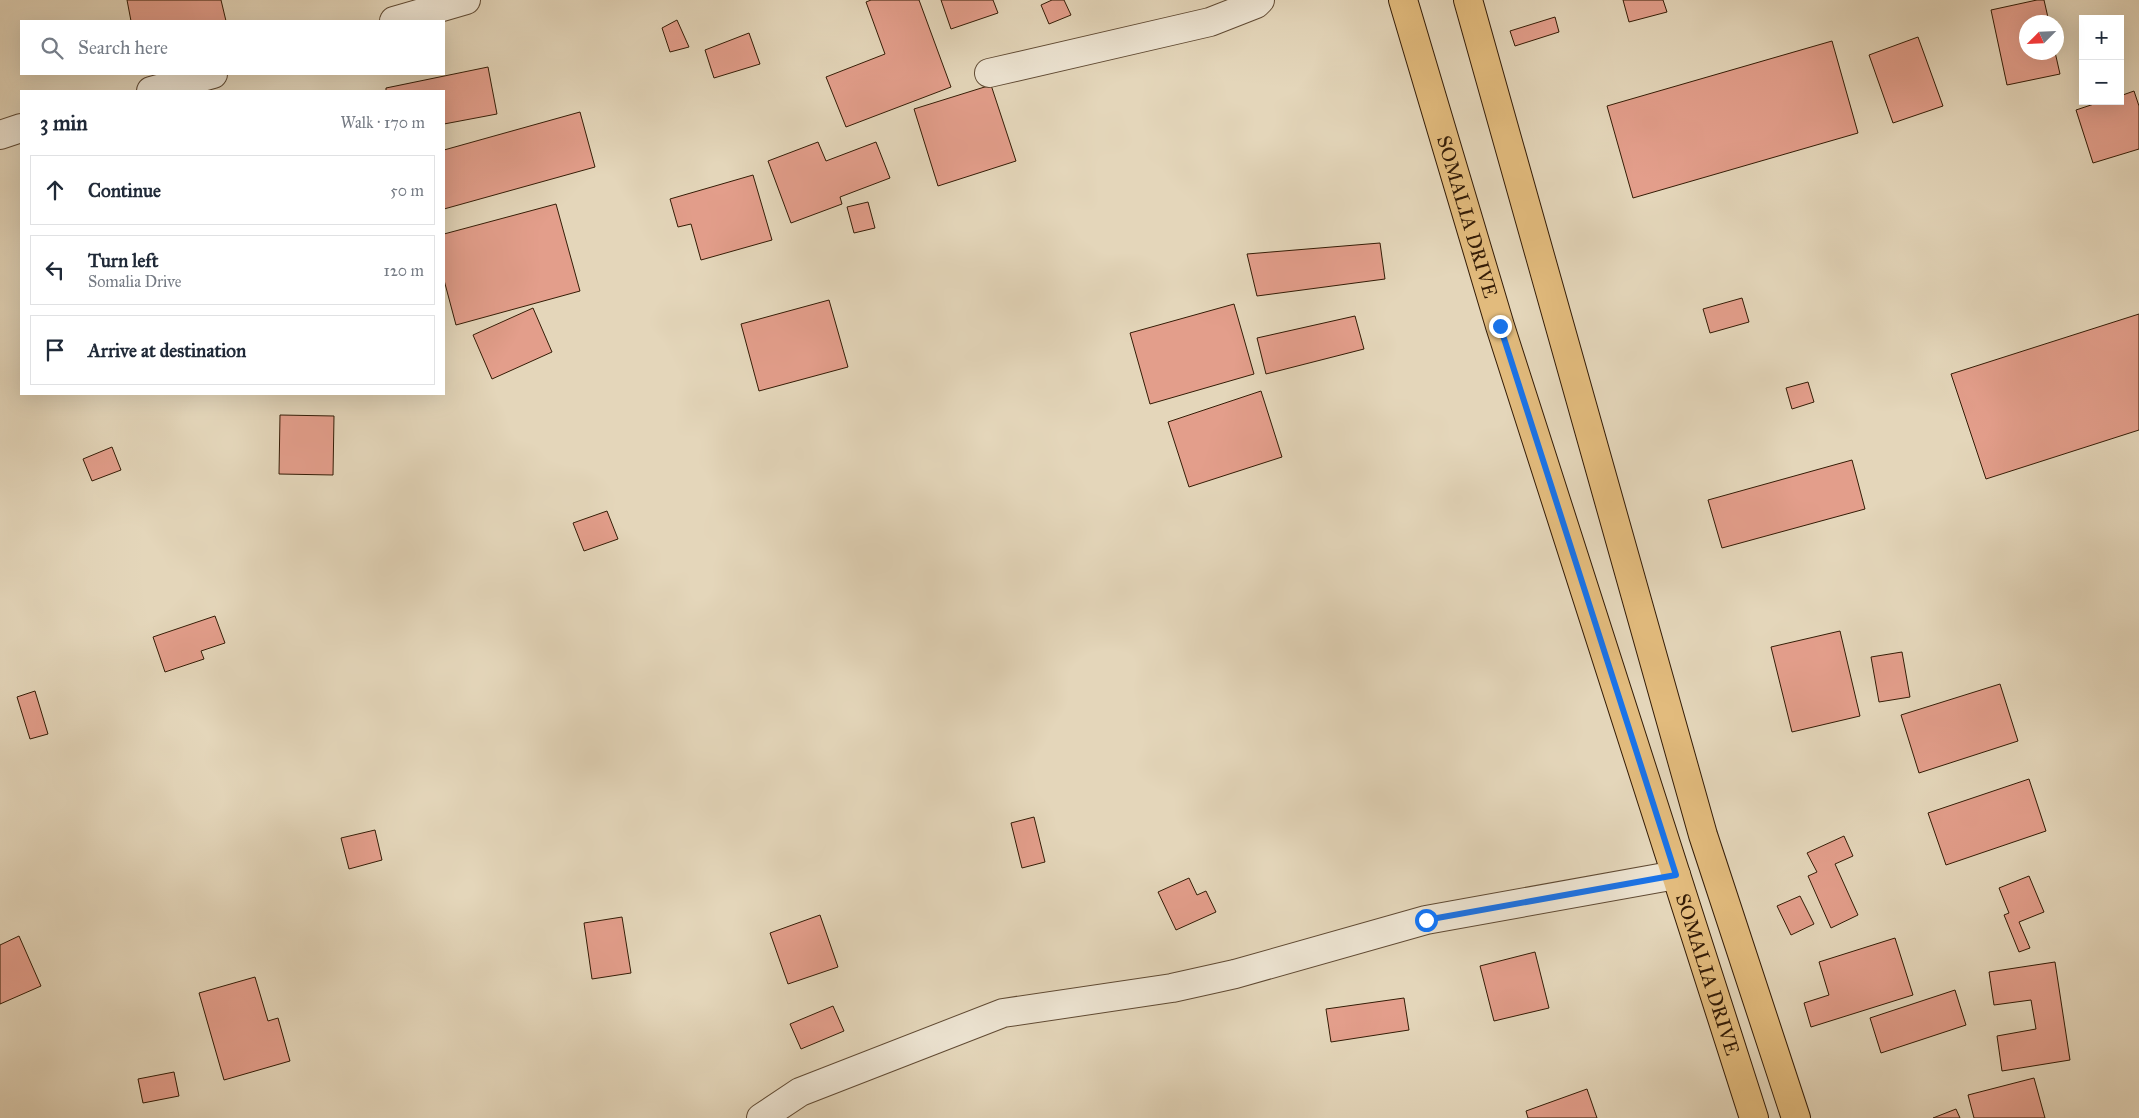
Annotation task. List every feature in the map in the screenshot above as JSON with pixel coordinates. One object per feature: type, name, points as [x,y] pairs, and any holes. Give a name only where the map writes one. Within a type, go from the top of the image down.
[{"type":"main road","name":"SOMALIA DRIVE","points":[[1403,0],[1500,326],[1754,1118]]},
{"type":"main road","name":"SOMALIA DRIVE","points":[[1468,0],[1703,835],[1796,1118]]},
{"type":"street","points":[[397,20],[466,0]]},
{"type":"street","points":[[989,73],[1210,22],[1256,4],[1260,0]]},
{"type":"street","points":[[155,90],[209,75]]},
{"type":"street","points":[[0,135],[20,128]]},
{"type":"street","points":[[761,1118],[800,1092],[1003,1013],[1172,988],[1244,971],[1426,920],[1676,875]]},
{"type":"building","points":[[127,0],[221,0],[226,20],[131,20]]},
{"type":"building","points":[[871,0],[919,0],[951,87],[846,127],[826,77],[885,54],[866,2]]},
{"type":"building","points":[[941,0],[993,0],[998,13],[951,29]]},
{"type":"building","points":[[1052,0],[1064,0],[1071,15],[1049,24],[1041,5]]},
{"type":"building","points":[[1623,0],[1663,0],[1667,12],[1629,22]]},
{"type":"building","points":[[2044,0],[2047,15],[2019,15],[2019,60],[2057,60],[2060,74],[2007,85],[1991,10]]},
{"type":"building","points":[[1555,17],[1559,32],[1515,46],[1510,31]]},
{"type":"building","points":[[677,20],[689,47],[670,52],[662,28]]},
{"type":"building","points":[[749,33],[760,64],[714,78],[705,50]]},
{"type":"building","points":[[1918,37],[1943,106],[1893,123],[1869,55]]},
{"type":"building","points":[[1832,41],[1858,133],[1633,198],[1607,106]]},
{"type":"building","points":[[488,67],[497,114],[445,124],[445,90],[386,90],[386,88]]},
{"type":"building","points":[[991,85],[1016,161],[938,186],[914,109]]},
{"type":"building","points":[[2134,91],[2139,106],[2139,149],[2093,163],[2076,110],[2091,105],[2124,105],[2124,95]]},
{"type":"building","points":[[580,112],[595,167],[445,209],[445,150]]},
{"type":"building","points":[[818,142],[826,161],[876,142],[890,178],[840,197],[842,204],[791,223],[768,161]]},
{"type":"building","points":[[753,175],[772,240],[701,260],[691,224],[678,227],[670,199]]},
{"type":"building","points":[[868,202],[875,228],[854,233],[847,207]]},
{"type":"building","points":[[556,204],[580,291],[456,325],[445,284],[445,234]]},
{"type":"building","points":[[1380,243],[1385,279],[1257,296],[1247,254]]},
{"type":"building","points":[[1742,298],[1749,322],[1710,333],[1703,309]]},
{"type":"building","points":[[829,300],[848,367],[759,391],[741,324]]},
{"type":"building","points":[[1234,304],[1254,374],[1150,404],[1130,333]]},
{"type":"building","points":[[533,308],[552,352],[492,379],[473,335]]},
{"type":"building","points":[[2139,314],[2139,430],[1986,479],[1951,374]]},
{"type":"building","points":[[1355,316],[1364,349],[1266,374],[1257,338]]},
{"type":"building","points":[[1808,382],[1814,402],[1792,409],[1786,388]]},
{"type":"building","points":[[1261,391],[1282,457],[1189,487],[1168,422]]},
{"type":"building","points":[[280,415],[334,416],[333,475],[279,474]]},
{"type":"building","points":[[112,447],[121,470],[92,481],[83,459]]},
{"type":"building","points":[[1852,460],[1865,509],[1722,548],[1708,500]]},
{"type":"building","points":[[607,511],[618,539],[584,551],[573,523]]},
{"type":"building","points":[[215,616],[225,643],[201,651],[204,659],[165,672],[153,637]]},
{"type":"building","points":[[1840,631],[1860,716],[1792,732],[1771,647]]},
{"type":"building","points":[[1902,652],[1910,697],[1879,702],[1871,657]]},
{"type":"building","points":[[2000,684],[2018,741],[1919,773],[1901,715]]},
{"type":"building","points":[[35,691],[48,734],[30,739],[17,697]]},
{"type":"building","points":[[2029,779],[2046,831],[1946,865],[1928,813]]},
{"type":"building","points":[[1034,817],[1045,862],[1022,868],[1011,823]]},
{"type":"building","points":[[375,830],[382,860],[349,869],[341,838]]},
{"type":"building","points":[[1844,836],[1853,856],[1835,864],[1858,915],[1831,928],[1808,876],[1817,872],[1807,853]]},
{"type":"building","points":[[2029,876],[2044,912],[2019,922],[2030,948],[2019,952],[2004,915],[2009,913],[1999,888]]},
{"type":"building","points":[[1189,878],[1197,895],[1206,891],[1216,912],[1176,930],[1158,892]]},
{"type":"building","points":[[1800,896],[1814,924],[1791,935],[1777,906]]},
{"type":"building","points":[[820,915],[838,967],[788,984],[770,933]]},
{"type":"building","points":[[622,917],[631,973],[592,979],[584,923]]},
{"type":"building","points":[[19,936],[41,986],[0,1004],[0,945]]},
{"type":"building","points":[[1895,938],[1913,995],[1811,1027],[1804,1003],[1829,995],[1819,962]]},
{"type":"building","points":[[1535,952],[1549,1008],[1494,1021],[1480,966]]},
{"type":"building","points":[[2055,962],[2070,1060],[2002,1071],[1997,1036],[2036,1029],[2031,1000],[1994,1005],[1989,972]]},
{"type":"building","points":[[255,977],[268,1021],[278,1018],[290,1061],[224,1080],[199,993]]},
{"type":"building","points":[[1955,990],[1966,1025],[1881,1053],[1870,1018]]},
{"type":"building","points":[[1404,998],[1409,1030],[1331,1042],[1326,1009]]},
{"type":"building","points":[[833,1006],[844,1031],[801,1049],[790,1024]]},
{"type":"building","points":[[174,1072],[179,1096],[143,1103],[138,1079]]},
{"type":"building","points":[[2034,1078],[2045,1118],[1974,1118],[1968,1095]]},
{"type":"building","points":[[1587,1089],[1597,1118],[1528,1118],[1526,1111]]},
{"type":"building","points":[[1956,1109],[1960,1118],[1933,1118]]},
{"type":"route","points":[[1426,920],[1676,875],[1500,326]]}]
